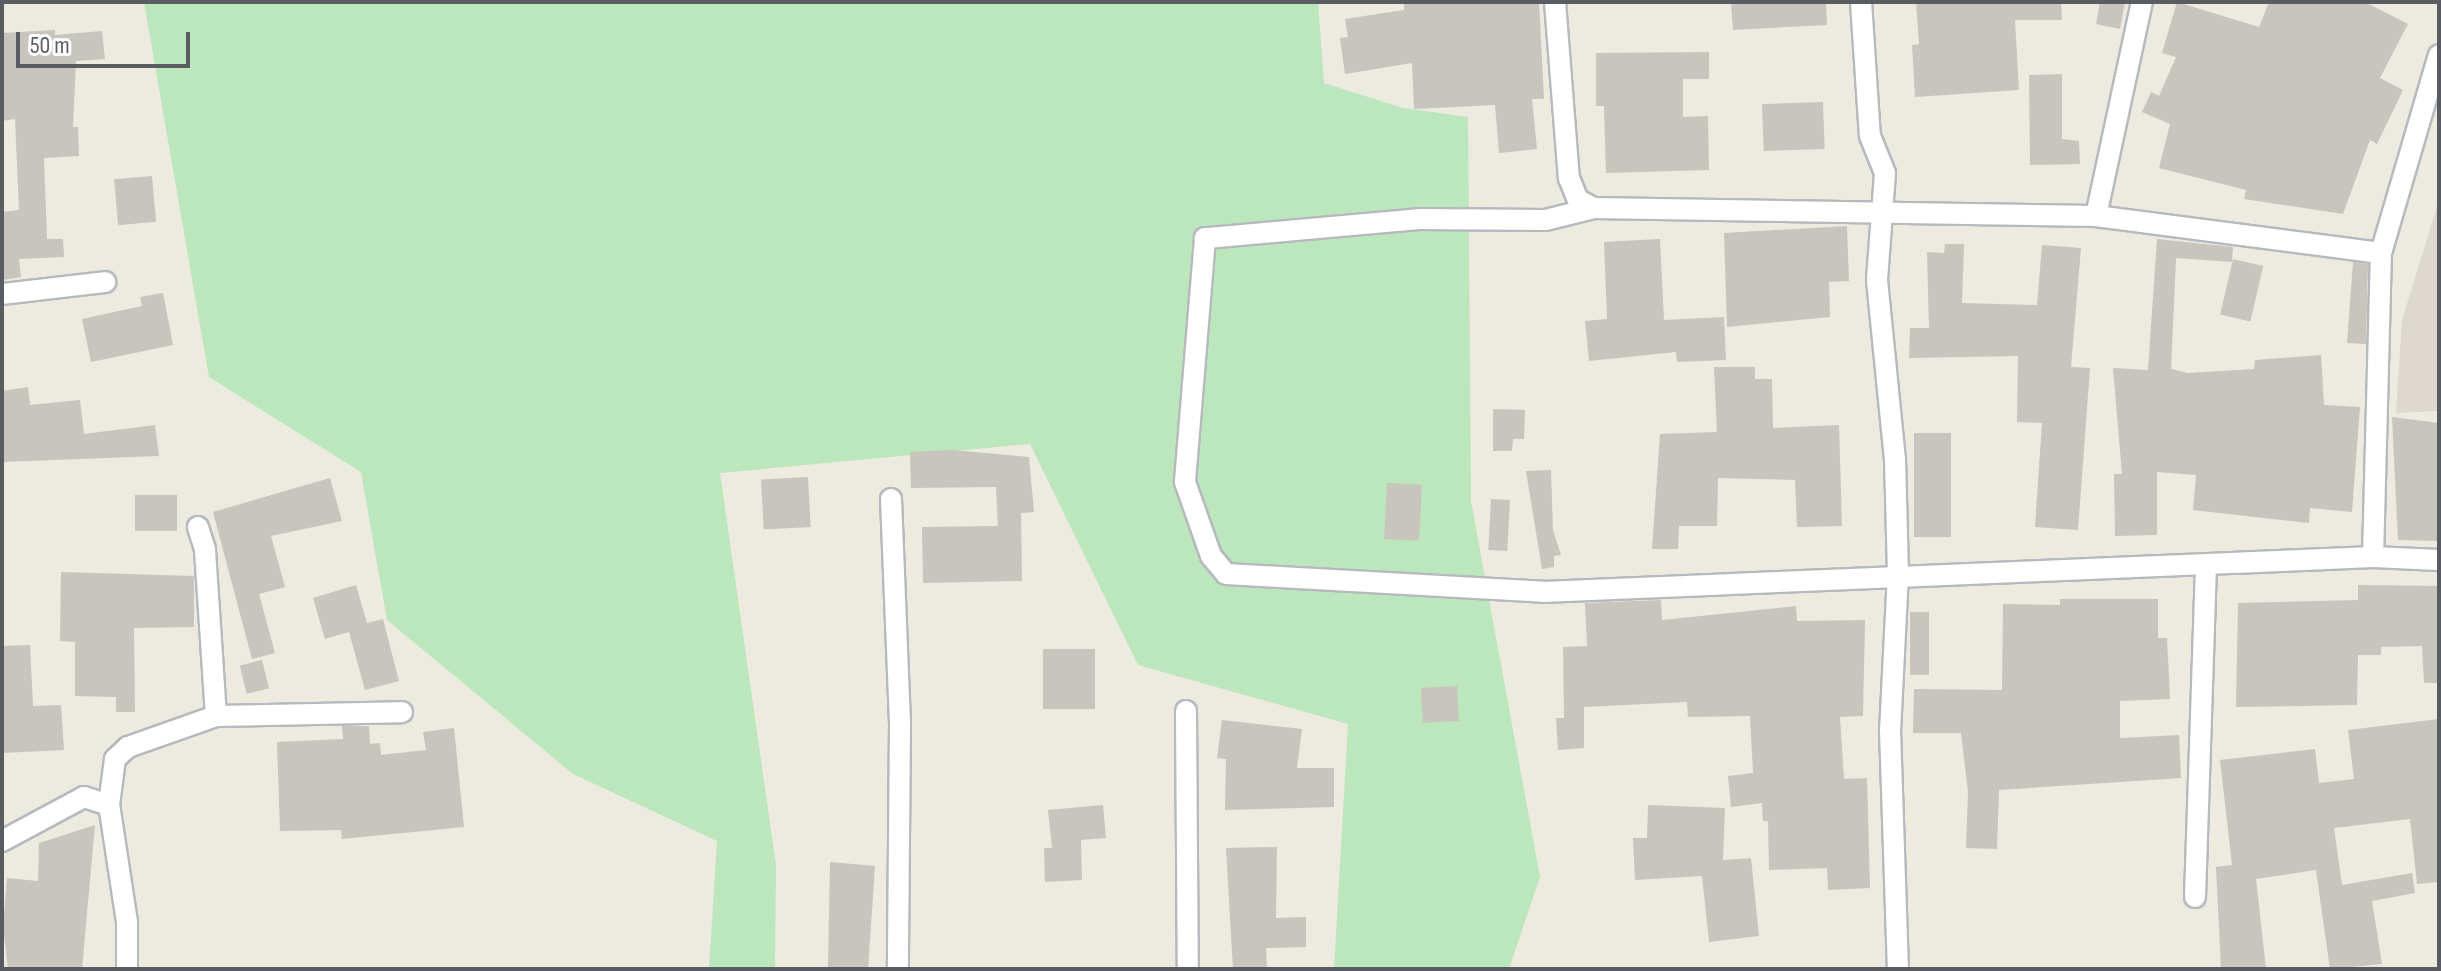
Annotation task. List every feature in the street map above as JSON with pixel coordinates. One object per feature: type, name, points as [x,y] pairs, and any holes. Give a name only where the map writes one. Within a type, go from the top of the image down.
[{"type":"street","points":[[1555,2],[1569,178],[1578,200],[1594,208]]},
{"type":"street","points":[[1861,2],[1870,136],[1885,173],[1877,280],[1895,459],[1898,574],[1890,730],[1898,969]]},
{"type":"street","points":[[2096,216],[2142,2]]},
{"type":"street","points":[[2373,557],[2381,253],[2439,55]]},
{"type":"street","points":[[2381,253],[2096,216],[1881,210],[1594,208],[1545,220],[1420,219],[1205,238],[1185,482],[1211,556],[1226,574],[1543,592],[1898,574],[2373,557],[2439,560]]},
{"type":"street","points":[[2,294],[105,282]]},
{"type":"street","points":[[891,499],[900,724],[898,969]]},
{"type":"street","points":[[198,527],[205,549],[216,716]]},
{"type":"street","points":[[2195,897],[2206,565]]},
{"type":"street","points":[[1186,711],[1188,969]]},
{"type":"street","points":[[127,969],[127,922],[109,805],[115,759],[128,747],[216,716],[402,712]]},
{"type":"street","points":[[2,841],[84,797],[109,805]]},
{"type":"shaded area","points":[[2439,200],[2439,411],[2396,413],[2402,320]]},
{"type":"green space","points":[[144,2],[1318,2],[1324,83],[1403,108],[1468,117],[1471,501],[1540,877],[1509,969],[1334,969],[1348,724],[1138,665],[1030,444],[720,473],[776,866],[775,969],[709,969],[717,841],[573,774],[387,620],[361,472],[209,377]]},
{"type":"building","points":[[1404,2],[1539,2],[1544,99],[1532,99],[1537,149],[1499,153],[1495,105],[1414,109],[1412,63],[1345,74],[1340,38],[1348,37],[1345,19],[1404,10]]},
{"type":"building","points":[[1731,2],[1826,2],[1827,25],[1733,30]]},
{"type":"building","points":[[1916,2],[2061,2],[2062,20],[2015,20],[2019,90],[1915,97],[1912,45],[1919,44]]},
{"type":"building","points":[[2100,2],[2125,2],[2120,29],[2096,24]]},
{"type":"building","points":[[2177,2],[2259,27],[2269,2],[2365,2],[2408,24],[2380,78],[2403,90],[2377,144],[2370,140],[2343,214],[2244,199],[2246,190],[2159,168],[2170,124],[2142,112],[2151,92],[2159,96],[2176,57],[2162,53]]},
{"type":"building","points":[[55,30],[55,35],[102,31],[105,59],[76,61],[73,127],[78,127],[79,156],[44,158],[47,239],[63,239],[64,257],[19,259],[21,277],[3,280],[2,212],[19,210],[15,119],[2,121],[2,33]]},
{"type":"building","points":[[1709,52],[1709,79],[1683,79],[1683,117],[1708,116],[1709,170],[1606,173],[1604,106],[1596,106],[1596,53]]},
{"type":"building","points":[[2062,74],[2062,139],[2079,141],[2080,164],[2030,165],[2029,75]]},
{"type":"building","points":[[1823,102],[1825,149],[1764,151],[1762,104]]},
{"type":"building","points":[[152,176],[156,222],[118,225],[114,179]]},
{"type":"building","points":[[1847,226],[1849,281],[1829,282],[1830,317],[1727,327],[1724,233]]},
{"type":"building","points":[[1660,239],[1664,320],[1724,317],[1726,360],[1677,362],[1676,352],[1589,361],[1585,321],[1607,319],[1604,242]]},
{"type":"building","points":[[2157,239],[2233,247],[2232,262],[2176,258],[2171,369],[2188,373],[2254,369],[2255,360],[2321,355],[2324,405],[2360,407],[2352,512],[2310,508],[2309,523],[2193,510],[2196,475],[2157,472],[2157,535],[2115,536],[2114,474],[2122,474],[2113,368],[2148,370]]},
{"type":"building","points":[[1945,244],[1964,244],[1962,303],[2037,305],[2042,245],[2081,248],[2071,367],[2090,368],[2078,530],[2035,527],[2042,423],[2017,422],[2018,356],[1909,358],[1910,328],[1929,328],[1927,252],[1944,253]]},
{"type":"building","points":[[2233,259],[2263,266],[2250,322],[2220,315]]},
{"type":"building","points":[[2353,262],[2368,264],[2366,344],[2347,343]]},
{"type":"building","points":[[163,293],[173,345],[91,362],[82,319],[142,306],[140,297]]},
{"type":"building","points":[[1714,367],[1755,367],[1755,379],[1772,379],[1773,428],[1839,425],[1842,526],[1797,527],[1795,480],[1718,478],[1717,526],[1679,526],[1678,549],[1652,549],[1660,434],[1717,432]]},
{"type":"building","points":[[28,387],[30,405],[80,400],[84,434],[155,425],[159,456],[2,462],[2,391]]},
{"type":"building","points":[[1493,409],[1525,410],[1524,439],[1513,439],[1512,451],[1493,451]]},
{"type":"building","points":[[2392,417],[2439,423],[2439,541],[2398,540]]},
{"type":"building","points":[[1914,433],[1951,433],[1951,537],[1914,537]]},
{"type":"building","points":[[953,450],[1029,457],[1034,512],[1021,513],[1022,581],[923,583],[922,527],[998,526],[996,487],[911,488],[910,452]]},
{"type":"building","points":[[1551,470],[1553,530],[1561,555],[1554,556],[1554,567],[1542,569],[1526,471]]},
{"type":"building","points":[[808,477],[811,527],[764,529],[761,479]]},
{"type":"building","points":[[330,478],[342,521],[271,536],[285,587],[259,594],[275,653],[252,659],[213,512]]},
{"type":"building","points":[[1387,483],[1422,485],[1419,541],[1384,539]]},
{"type":"building","points":[[135,495],[177,495],[177,531],[135,531]]},
{"type":"building","points":[[1491,499],[1510,500],[1507,551],[1488,550]]},
{"type":"building","points":[[61,572],[194,576],[194,627],[134,628],[135,712],[116,712],[116,697],[75,696],[75,642],[60,641]]},
{"type":"building","points":[[356,585],[367,623],[383,619],[399,681],[365,690],[349,632],[325,639],[313,598]]},
{"type":"building","points":[[2358,585],[2439,586],[2439,683],[2424,683],[2422,646],[2381,647],[2381,655],[2358,655],[2357,705],[2236,707],[2238,603],[2358,600]]},
{"type":"building","points":[[2060,599],[2158,599],[2158,638],[2167,638],[2170,699],[2120,701],[2120,738],[2179,735],[2181,778],[1999,790],[1997,849],[1966,848],[1968,792],[1961,733],[1913,733],[1914,689],[2002,690],[2003,604],[2060,605]]},
{"type":"building","points":[[1661,600],[1662,620],[1796,606],[1797,621],[1865,620],[1863,716],[1840,717],[1844,779],[1867,778],[1870,888],[1828,890],[1827,868],[1769,870],[1768,821],[1763,821],[1762,803],[1731,807],[1728,776],[1753,773],[1750,716],[1688,717],[1687,702],[1584,707],[1584,748],[1558,750],[1556,718],[1564,718],[1563,647],[1587,646],[1585,603]]},
{"type":"building","points":[[1910,612],[1929,612],[1929,675],[1910,675]]},
{"type":"building","points":[[30,645],[33,706],[61,705],[64,750],[2,753],[2,646]]},
{"type":"building","points":[[1043,649],[1095,649],[1095,709],[1043,709]]},
{"type":"building","points":[[262,660],[269,688],[247,694],[240,666]]},
{"type":"building","points":[[1457,686],[1459,721],[1423,723],[1421,688]]},
{"type":"building","points":[[2439,719],[2439,882],[2417,884],[2410,819],[2334,828],[2342,885],[2412,873],[2415,893],[2372,901],[2382,964],[2330,969],[2316,870],[2256,879],[2266,969],[2221,969],[2216,867],[2232,865],[2220,760],[2315,749],[2319,783],[2354,779],[2348,730]]},
{"type":"building","points":[[1222,720],[1302,729],[1297,768],[1334,768],[1334,807],[1225,810],[1226,759],[1217,758]]},
{"type":"building","points":[[342,726],[369,726],[370,744],[380,743],[381,755],[426,750],[423,732],[454,728],[464,827],[342,839],[341,830],[280,831],[277,742],[343,739]]},
{"type":"building","points":[[1103,805],[1106,838],[1081,840],[1082,880],[1045,882],[1044,848],[1052,848],[1048,810]]},
{"type":"building","points":[[1648,805],[1725,808],[1723,860],[1751,858],[1759,936],[1709,942],[1702,876],[1635,880],[1633,838],[1647,838]]},
{"type":"building","points":[[95,825],[82,969],[8,969],[3,926],[7,878],[38,881],[39,843]]},
{"type":"building","points":[[1277,847],[1276,918],[1306,917],[1306,947],[1266,948],[1267,969],[1233,969],[1226,848]]},
{"type":"building","points":[[830,862],[875,866],[868,969],[828,969]]}]
